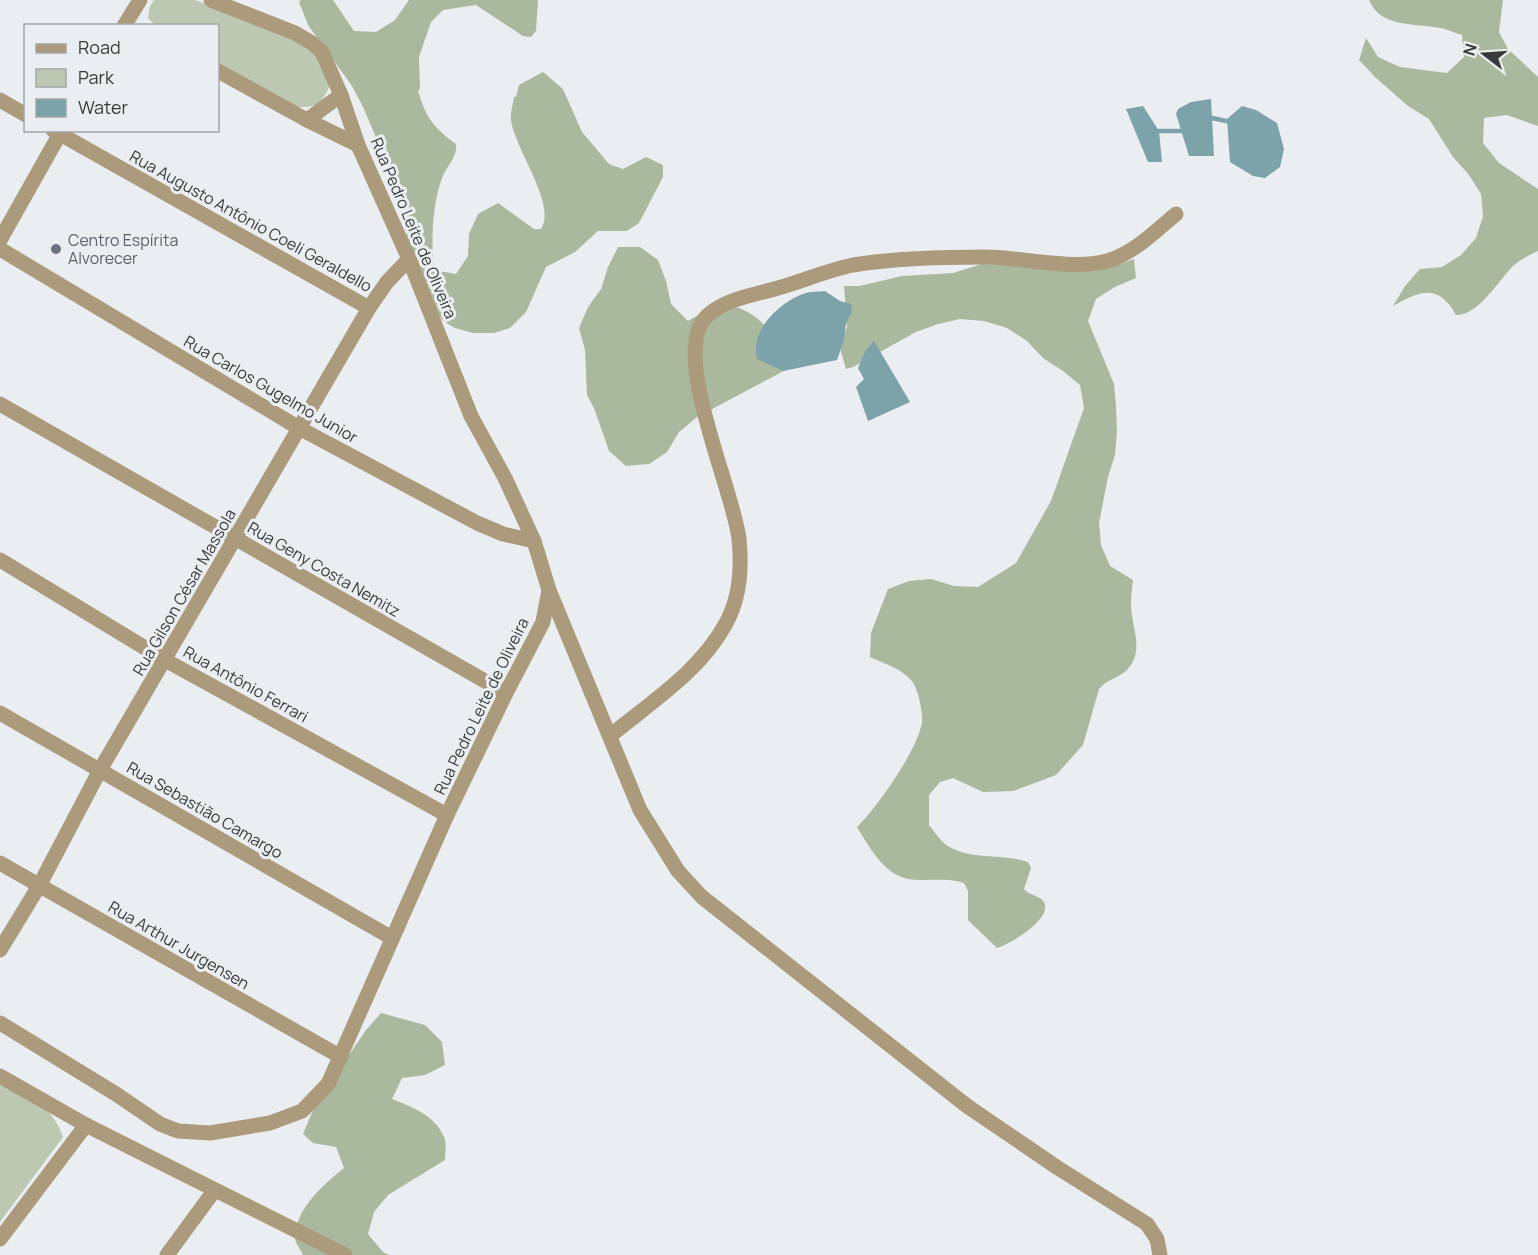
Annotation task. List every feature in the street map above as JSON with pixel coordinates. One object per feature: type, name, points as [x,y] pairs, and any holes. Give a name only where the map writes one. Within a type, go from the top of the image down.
[{"type":"street","points":[[128,24],[140,0]]},
{"type":"street","name":"Rua Pedro Leite de Oliveira","points":[[0,1023],[160,1124],[178,1131],[210,1133],[270,1123],[302,1111],[328,1084],[447,815],[543,622],[549,590],[534,541],[505,478],[471,416],[410,259],[358,145],[341,95],[322,52],[295,33],[211,0]]},
{"type":"street","points":[[219,72],[358,145]]},
{"type":"street","points":[[307,120],[341,95]]},
{"type":"street","points":[[0,100],[24,114]]},
{"type":"street","points":[[0,240],[58,132]]},
{"type":"street","name":"Rua Augusto Antônio Coeli Geraldello","points":[[58,132],[369,308]]},
{"type":"street","points":[[610,736],[693,668],[727,623],[738,591],[741,563],[739,536],[705,415],[694,363],[696,338],[705,318],[727,303],[852,265],[986,257],[1086,264],[1116,258],[1147,239],[1176,214]]},
{"type":"street","name":"Rua Carlos Gugelmo Junior","points":[[0,249],[299,428],[477,523],[503,534],[534,541]]},
{"type":"street","name":"Rua Gilson César Massola","points":[[0,950],[39,886],[100,770],[369,308],[387,282],[410,259]]},
{"type":"street","name":"Rua Geny Costa Nemitz","points":[[0,404],[506,693]]},
{"type":"street","name":"Rua Antônio Ferrari","points":[[0,560],[165,660],[447,815]]},
{"type":"street","points":[[549,590],[640,810],[678,871],[702,897],[967,1106],[1058,1168],[1147,1224],[1157,1239],[1160,1255]]},
{"type":"street","name":"Rua Sebastião Camargo","points":[[0,713],[392,938]]},
{"type":"street","name":"Rua Arthur Jurgensen","points":[[0,863],[341,1057]]},
{"type":"street","points":[[0,1076],[86,1125],[345,1255]]},
{"type":"street","points":[[0,1239],[86,1125]]},
{"type":"street","points":[[167,1255],[214,1191]]},
{"type":"green space","points":[[154,0],[195,0],[278,30],[320,56],[330,85],[322,100],[315,105],[297,107],[219,64],[219,24],[154,24],[148,18],[150,6]]},
{"type":"green space","points":[[301,0],[333,0],[354,31],[376,32],[395,20],[409,0],[538,0],[536,31],[531,37],[523,36],[476,5],[443,10],[431,22],[419,57],[420,89],[418,91],[432,122],[456,144],[454,157],[442,178],[436,200],[433,236],[434,270],[456,274],[468,256],[469,234],[478,214],[498,203],[534,229],[541,229],[544,206],[540,191],[514,132],[511,117],[514,97],[516,97],[519,85],[543,72],[563,89],[582,132],[609,164],[623,169],[646,157],[663,165],[663,177],[639,223],[627,231],[598,231],[575,252],[546,267],[526,312],[510,328],[494,333],[473,333],[455,328],[443,321],[432,306],[408,239],[386,161],[363,107],[352,86],[308,25],[299,2]]},
{"type":"green space","points":[[1369,0],[1503,0],[1499,32],[1508,49],[1538,77],[1538,126],[1507,115],[1484,118],[1483,143],[1499,163],[1538,189],[1538,251],[1513,266],[1480,304],[1464,314],[1456,315],[1442,298],[1428,293],[1420,294],[1393,306],[1405,286],[1420,269],[1442,267],[1461,255],[1476,238],[1483,216],[1481,194],[1469,175],[1453,157],[1429,119],[1408,106],[1359,60],[1366,38],[1378,57],[1400,67],[1447,73],[1464,57],[1462,35],[1443,29],[1390,20],[1374,9]]},
{"type":"green space","points":[[618,247],[640,247],[658,260],[671,304],[688,321],[720,306],[742,309],[768,329],[795,365],[697,417],[679,432],[667,452],[649,464],[626,466],[609,451],[587,395],[585,350],[579,328],[588,307],[601,289]]},
{"type":"green space","points":[[1134,259],[1136,278],[1096,299],[1088,321],[1114,384],[1117,431],[1115,455],[1099,523],[1101,545],[1110,566],[1133,580],[1131,604],[1136,647],[1132,663],[1126,671],[1099,689],[1083,745],[1056,775],[1013,791],[983,792],[953,778],[940,782],[929,795],[929,825],[945,844],[964,853],[1018,859],[1028,862],[1031,868],[1024,889],[1040,898],[1044,902],[1045,909],[1037,923],[1029,930],[997,948],[968,920],[968,891],[964,883],[949,880],[915,880],[899,876],[878,858],[857,827],[896,778],[913,747],[922,722],[922,712],[913,682],[896,669],[870,657],[871,633],[888,589],[909,581],[931,579],[954,586],[978,587],[1016,563],[1051,501],[1084,408],[1080,385],[1043,358],[1027,341],[1007,328],[984,321],[960,319],[916,332],[846,369],[840,348],[847,327],[844,286],[859,286],[902,276],[953,273],[982,264],[1068,268],[1112,267]]},
{"type":"green space","points":[[381,1013],[425,1025],[442,1042],[445,1065],[425,1075],[402,1078],[392,1099],[422,1113],[435,1123],[445,1139],[445,1160],[388,1195],[374,1212],[368,1234],[383,1252],[389,1255],[303,1255],[295,1238],[300,1217],[319,1190],[344,1168],[336,1147],[313,1143],[303,1134],[315,1105],[366,1030]]},
{"type":"green space","points":[[0,1081],[46,1109],[63,1137],[0,1222]]},
{"type":"water","points":[[1211,99],[1214,156],[1189,156],[1176,114],[1178,109],[1191,102]]},
{"type":"water","points":[[1143,106],[1159,131],[1162,162],[1148,162],[1126,109]]},
{"type":"water","points":[[1242,106],[1256,110],[1277,123],[1284,149],[1280,167],[1265,178],[1253,176],[1230,162],[1227,119]]},
{"type":"water","points":[[825,291],[840,301],[852,304],[837,360],[783,371],[757,359],[756,348],[762,328],[777,310],[806,293]]},
{"type":"water","points":[[874,341],[910,402],[868,421],[856,387],[864,379],[858,368],[866,350]]},
{"type":"waterway","points":[[1212,118],[1231,122]]},
{"type":"waterway","points":[[1159,131],[1187,131]]},
{"type":"place","name":"Centro Espírita Alvorecer","points":[[56,249]]}]
